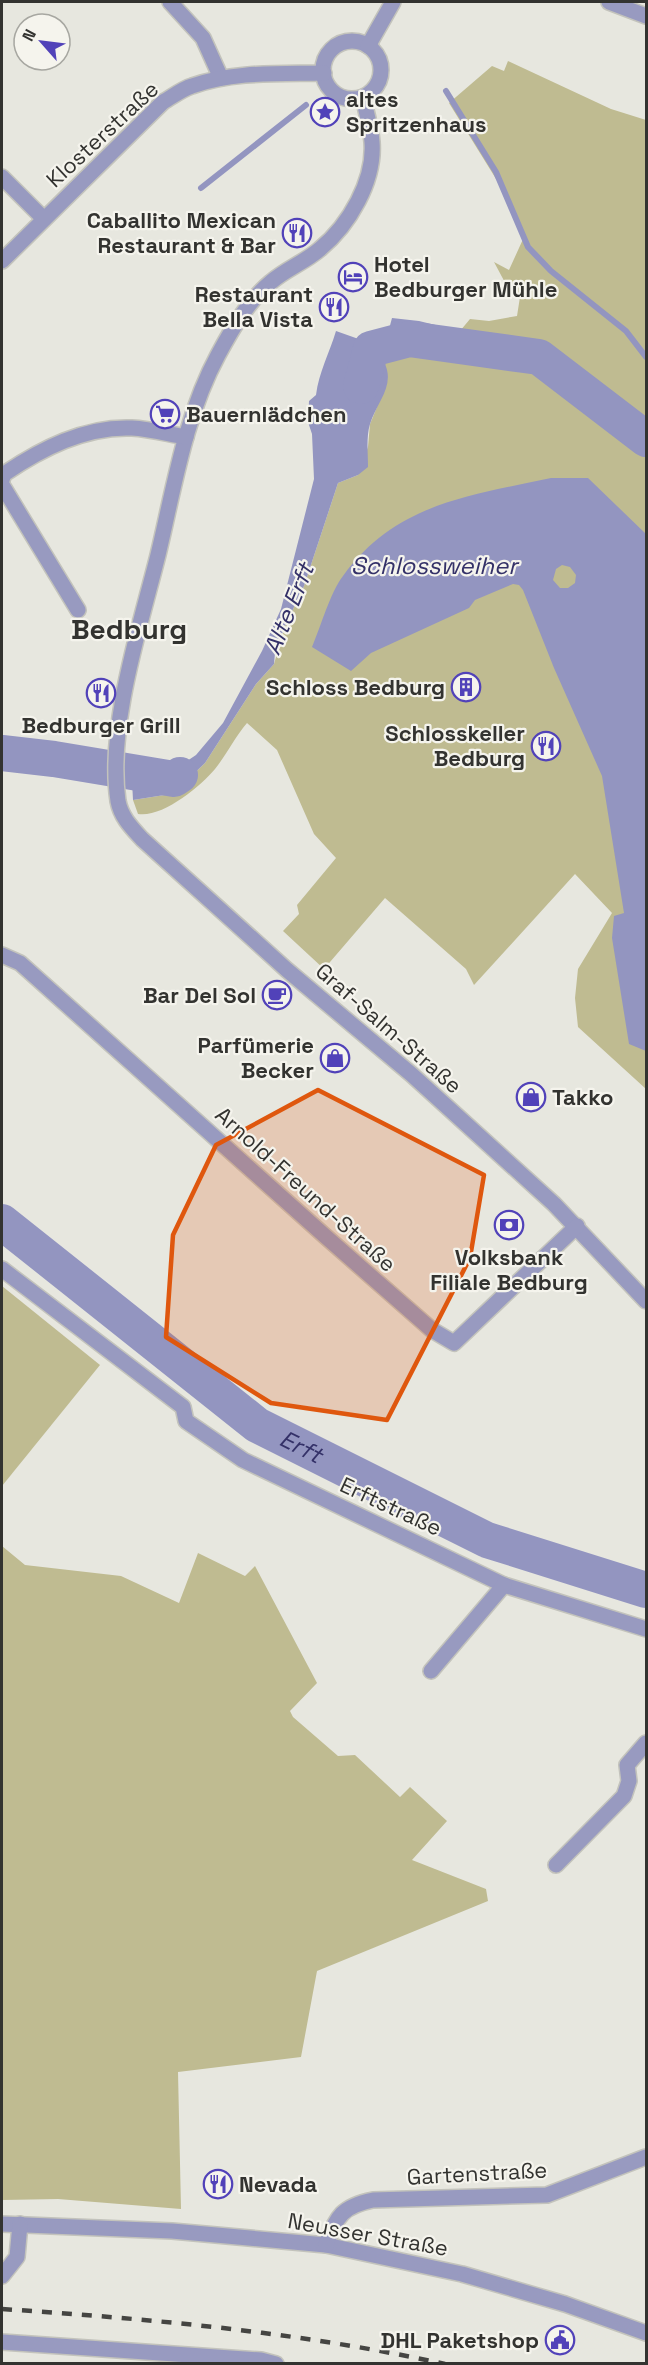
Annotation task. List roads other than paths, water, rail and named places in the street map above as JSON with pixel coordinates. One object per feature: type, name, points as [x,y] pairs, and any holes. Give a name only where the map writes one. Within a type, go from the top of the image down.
[{"type":"street","points":[[170,2],[203,38],[221,78]]},
{"type":"street","points":[[368,46],[393,2]]},
{"type":"street","points":[[609,2],[646,16]]},
{"type":"street","points":[[351,42],[368,46],[379,60],[380,78],[370,93],[363,97],[354,99],[337,95],[326,82],[324,73],[328,55],[334,48],[351,42]]},
{"type":"street","name":"Klosterstraße","points":[[2,261],[164,102],[190,86],[221,78],[261,74],[324,73]]},
{"type":"street","name":"Graf-Salm-Straße","points":[[363,97],[372,144],[367,178],[358,200],[344,224],[327,243],[273,281],[258,295],[235,325],[198,399],[186,436],[131,664],[118,738],[117,784],[121,811],[128,824],[142,839],[287,970],[411,1074],[577,1226],[646,1301]]},
{"type":"street","points":[[2,177],[44,219]]},
{"type":"street","points":[[2,480],[4,474],[37,451],[97,432],[130,428],[186,436]]},
{"type":"street","points":[[2,485],[78,610]]},
{"type":"street","name":"Arnold-Freund-Straße","points":[[2,955],[20,963],[333,1244],[432,1330],[454,1343],[577,1226]]},
{"type":"street","name":"Erftstraße","points":[[2,1269],[183,1407],[186,1421],[243,1460],[504,1585],[646,1629]]},
{"type":"street","points":[[431,1671],[504,1585]]},
{"type":"street","points":[[556,1864],[624,1796],[629,1782],[627,1764],[646,1743]]},
{"type":"street","name":"Gartenstraße","points":[[326,2245],[333,2224],[346,2209],[355,2204],[373,2200],[547,2195],[646,2157]]},
{"type":"street","name":"Neusser Straße","points":[[2,2224],[181,2231],[326,2245],[462,2274],[566,2304],[646,2333]]},
{"type":"street","points":[[2,2276],[17,2257],[21,2224]]},
{"type":"street","points":[[2,2342],[88,2356],[261,2360],[276,2364]]},
{"type":"water","points":[[392,318],[419,321],[460,331],[456,343],[407,345],[398,348],[384,362],[388,378],[387,386],[369,429],[368,467],[358,475],[338,483],[304,586],[275,653],[274,664],[256,684],[205,763],[171,794],[133,800],[131,762],[162,770],[181,765],[196,755],[223,723],[262,651],[281,609],[314,479],[312,434],[308,422],[309,401],[316,395],[336,331],[384,348]]},
{"type":"water","name":"Schlossweiher","points":[[551,478],[588,478],[646,534],[646,1051],[629,1044],[612,938],[614,916],[624,913],[602,776],[519,585],[513,584],[475,600],[469,608],[371,653],[351,671],[312,647],[338,583],[364,552],[386,532],[436,506]],"holes":[[[562,565],[570,567],[576,575],[575,583],[568,588],[560,588],[553,580],[556,569]]]},
{"type":"waterway","points":[[446,91],[496,172],[528,247],[551,271],[626,331],[646,357]]},
{"type":"waterway","points":[[201,188],[306,105]]},
{"type":"waterway","points":[[361,386],[371,349],[409,339],[539,357],[646,439]]},
{"type":"waterway","name":"Alte Erft","points":[[2,753],[54,759],[174,779],[180,775]]},
{"type":"waterway","name":"Erft","points":[[2,1222],[257,1425],[487,1540],[646,1590]]},
{"type":"railway","points":[[2,2309],[225,2328],[335,2343],[445,2364]]},
{"type":"place","name":"altes Spritzenhaus","points":[[325,112]]},
{"type":"place","name":"Caballito Mexican Restaurant & Bar","points":[[297,233]]},
{"type":"place","name":"Hotel Bedburger Mühle","points":[[353,277]]},
{"type":"place","name":"Restaurant Bella Vista","points":[[334,307]]},
{"type":"place","name":"Bauernlädchen","points":[[165,414]]},
{"type":"place","name":"Schloss Bedburg","points":[[466,687]]},
{"type":"place","name":"Bedburger Grill","points":[[101,693]]},
{"type":"place","name":"Schlosskeller Bedburg","points":[[546,746]]},
{"type":"place","name":"Bar Del Sol","points":[[277,995]]},
{"type":"place","name":"Parfümerie Becker","points":[[335,1058]]},
{"type":"place","name":"Takko","points":[[531,1097]]},
{"type":"place","name":"Volksbank Filiale Bedburg","points":[[509,1225]]},
{"type":"place","name":"Nevada","points":[[218,2184]]},
{"type":"place","name":"DHL Paketshop","points":[[560,2340]]},
{"type":"district","name":"Bedburg","points":[[129,629]]}]
